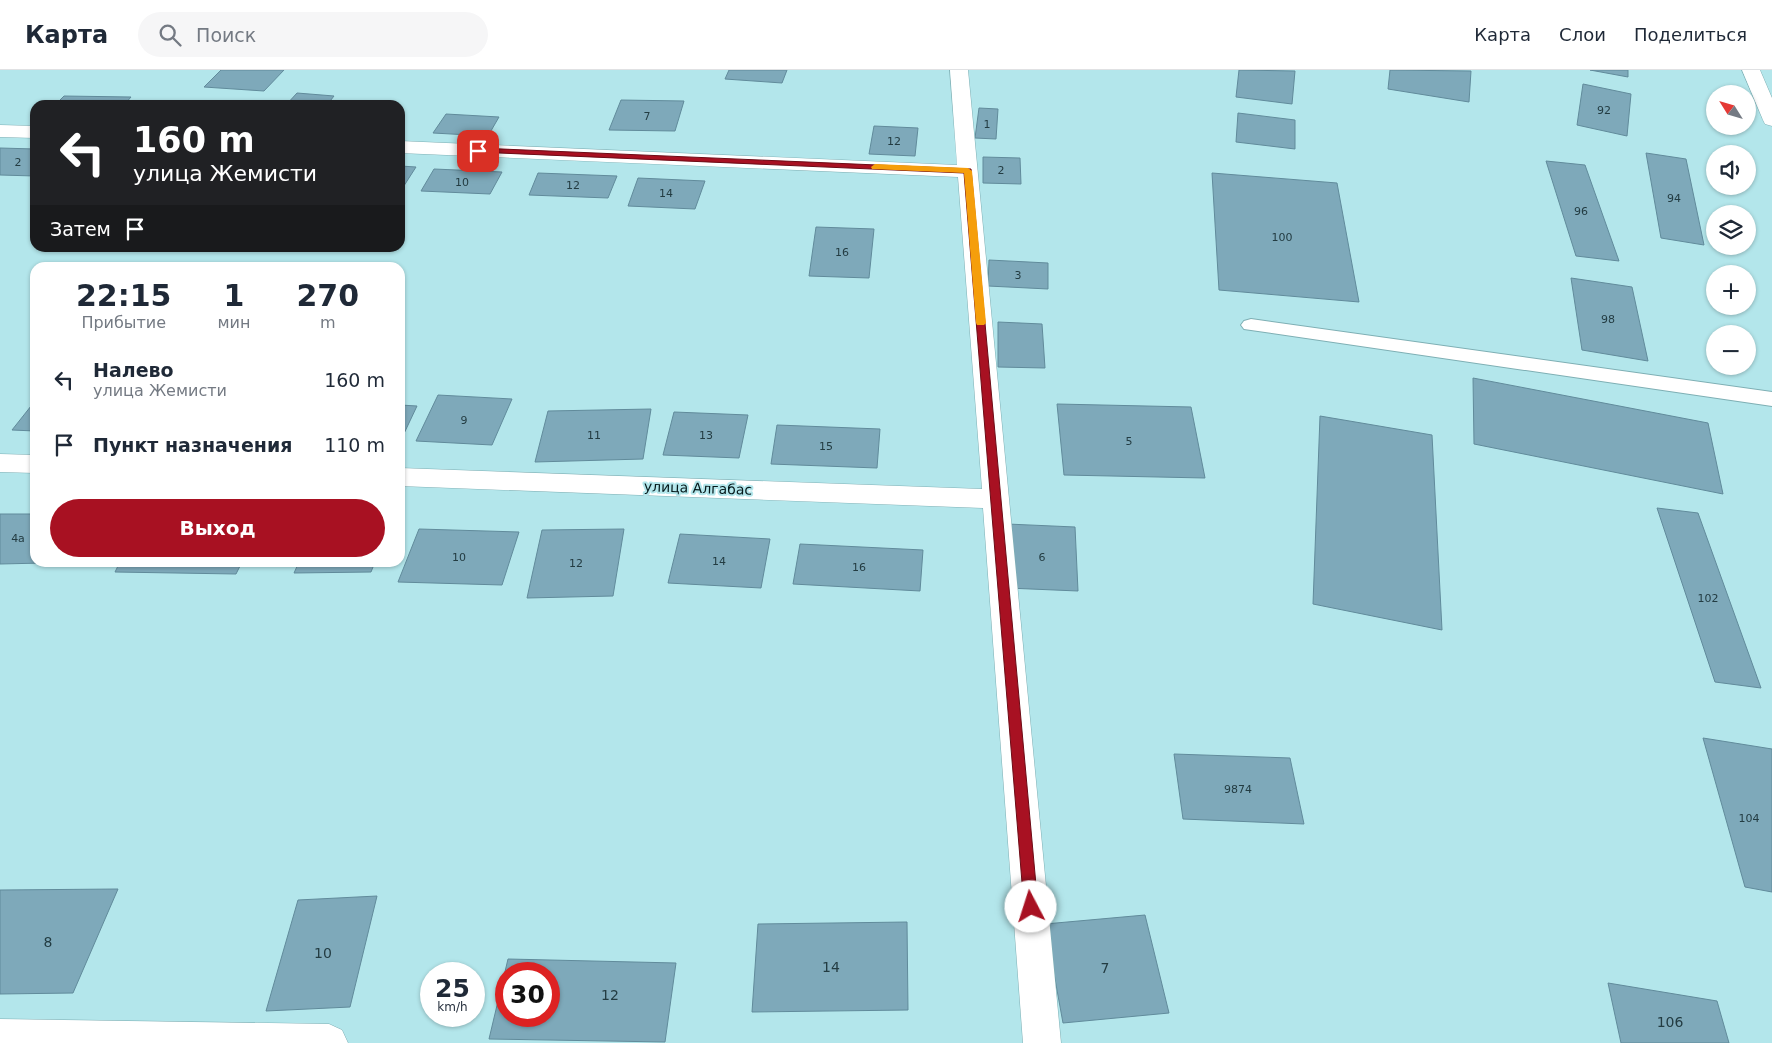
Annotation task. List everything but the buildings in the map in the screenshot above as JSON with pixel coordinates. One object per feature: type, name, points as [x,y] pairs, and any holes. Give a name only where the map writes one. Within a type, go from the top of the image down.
[{"type":"street","points":[[959,70],[1042,1043]]},
{"type":"street","points":[[1751,70],[1772,120]]},
{"type":"street","points":[[0,131],[30,132]]},
{"type":"street","points":[[405,147],[968,171]]},
{"type":"street","points":[[0,463],[30,464]]},
{"type":"street","name":"улица Алгабас","points":[[405,478],[996,499]]},
{"type":"street","points":[[0,1038],[329,1043]]},
{"type":"lane","points":[[1251,325],[1772,399]]},
{"type":"slow traffic","points":[[875,167],[968,171],[981,323]]},
{"type":"route","points":[[478,151],[968,171],[1031,907]]}]
